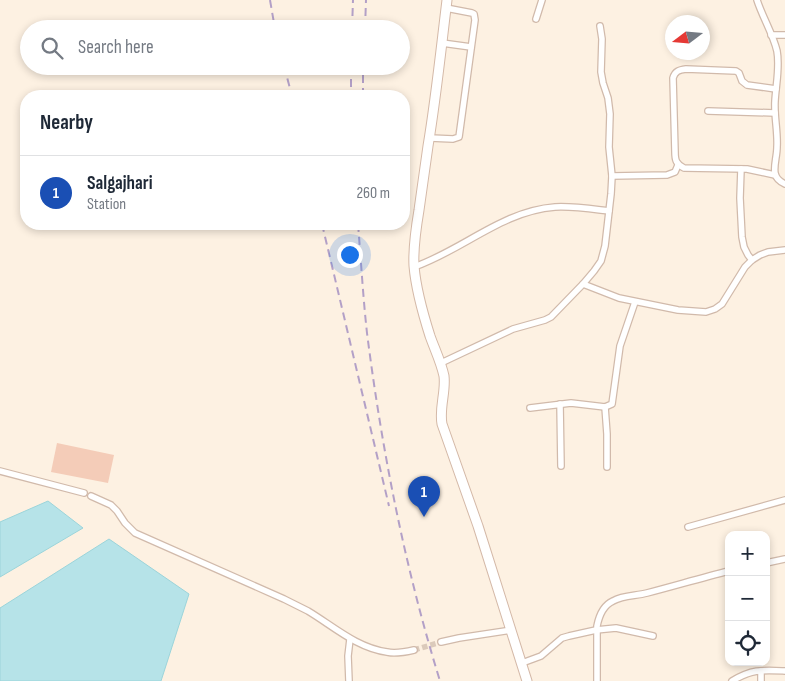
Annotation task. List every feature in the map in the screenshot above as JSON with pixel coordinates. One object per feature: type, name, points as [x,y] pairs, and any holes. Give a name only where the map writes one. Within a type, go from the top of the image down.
[{"type":"main road","points":[[446,4],[436,95],[417,224],[414,267],[423,312],[444,377],[444,392],[440,415],[442,424],[478,526],[528,681]]},
{"type":"street","points":[[536,19],[542,0]]},
{"type":"street","points":[[757,0],[776,48],[778,60],[775,113],[777,148],[774,175],[777,180],[785,184]]},
{"type":"street","points":[[430,138],[453,139],[459,137],[475,20],[474,14],[446,4]]},
{"type":"street","points":[[441,363],[513,329],[552,317],[594,272],[600,261],[605,246],[612,176],[609,147],[610,114],[601,72],[602,39],[600,26]]},
{"type":"street","points":[[771,35],[785,36]]},
{"type":"street","points":[[442,43],[471,47]]},
{"type":"street","points":[[774,175],[741,169],[684,168],[678,165],[675,160],[673,78],[678,70],[736,71],[747,86],[776,89]]},
{"type":"street","points":[[708,111],[775,113]]},
{"type":"street","points":[[612,176],[667,175],[675,172],[678,165]]},
{"type":"street","points":[[741,169],[742,237],[744,247],[752,260]]},
{"type":"street","points":[[414,267],[442,256],[495,226],[538,210],[556,207],[609,211]]},
{"type":"street","points":[[583,284],[610,296],[635,302],[678,310],[706,312],[722,304],[752,260],[768,252],[785,250]]},
{"type":"street","points":[[530,408],[578,403],[605,406],[612,404],[620,346],[635,302]]},
{"type":"street","points":[[560,404],[561,466]]},
{"type":"street","points":[[605,406],[607,466]]},
{"type":"street","points":[[0,471],[84,493]]},
{"type":"street","points":[[91,496],[111,505],[135,533],[292,603],[350,639],[372,649],[388,653],[402,653],[414,650]]},
{"type":"street","points":[[688,527],[785,500]]},
{"type":"street","points":[[770,561],[785,559]]},
{"type":"street","points":[[597,681],[596,630],[599,618],[606,606],[620,598],[647,594],[725,572]]},
{"type":"street","points":[[522,663],[541,656],[562,638],[596,630],[616,628],[653,636]]},
{"type":"street","points":[[441,642],[512,630]]},
{"type":"street","points":[[349,681],[348,656],[350,639]]},
{"type":"street","points":[[761,670],[761,681]]},
{"type":"street","points":[[732,681],[753,671],[785,671]]},
{"type":"water","points":[[48,501],[83,528],[0,577],[0,522]]},
{"type":"water","points":[[109,539],[189,594],[161,681],[0,681],[0,608]]},
{"type":"building","points":[[57,443],[114,455],[108,483],[51,472]]},
{"type":"tunnel","points":[[414,650],[441,642]]},
{"type":"railway","points":[[270,0],[273,20]]},
{"type":"railway","points":[[352,20],[353,0]]},
{"type":"railway","points":[[365,20],[366,0]]},
{"type":"railway","points":[[286,75],[290,90]]},
{"type":"railway","points":[[351,75],[351,90]]},
{"type":"railway","points":[[363,75],[363,90]]},
{"type":"railway","points":[[323,230],[389,506]]},
{"type":"railway","points":[[358,230],[367,333],[387,465],[405,552],[440,681]]},
{"type":"place","name":"Salgajhari","points":[[424,517]]}]
